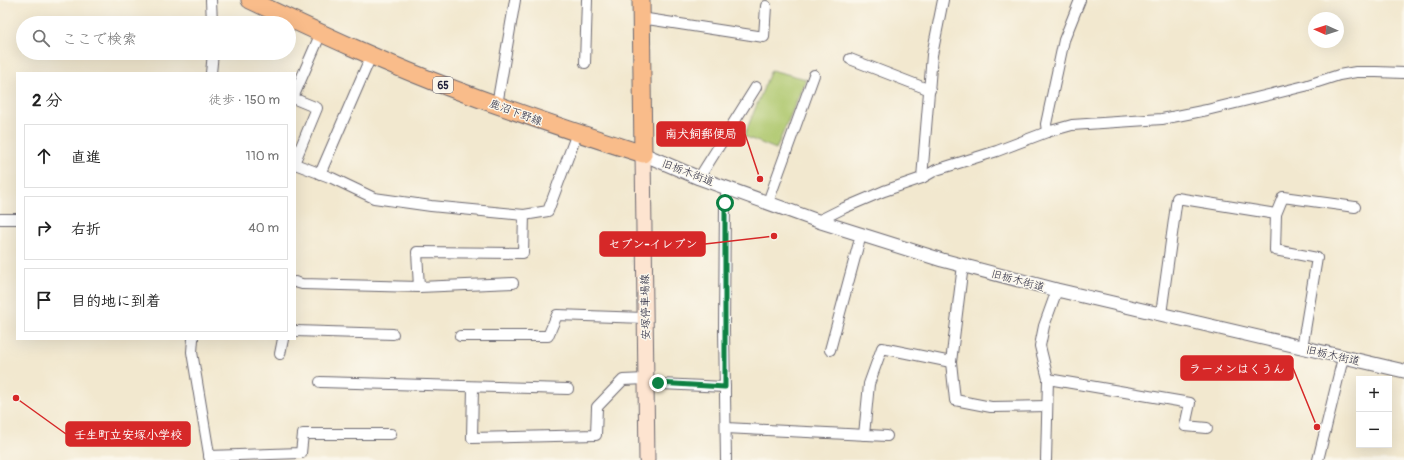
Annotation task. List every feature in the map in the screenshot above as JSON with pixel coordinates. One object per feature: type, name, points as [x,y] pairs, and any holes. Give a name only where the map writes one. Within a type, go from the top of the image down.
[{"type":"main road","name":"鹿沼下野線","points":[[250,0],[284,16]]},
{"type":"main road","points":[[640,0],[643,154]]},
{"type":"main road","name":"鹿沼下野線","points":[[296,22],[371,56],[456,90],[577,133],[643,154]]},
{"type":"main road","name":"安塚停車場線","points":[[643,154],[647,460]]},
{"type":"street","points":[[212,0],[212,16]]},
{"type":"street","points":[[497,105],[515,0]]},
{"type":"street","points":[[585,63],[587,0]]},
{"type":"street","points":[[922,178],[932,55],[943,0]]},
{"type":"street","points":[[1047,132],[1046,124],[1064,40],[1080,0]]},
{"type":"street","points":[[641,18],[764,37],[766,6]]},
{"type":"street","points":[[296,91],[320,33]]},
{"type":"street","points":[[320,174],[371,56]]},
{"type":"street","points":[[850,59],[930,90]]},
{"type":"street","points":[[211,72],[212,60]]},
{"type":"street","points":[[818,221],[884,191],[922,178],[936,170],[997,151],[1047,132],[1072,125],[1162,119],[1207,110],[1305,86],[1345,74],[1376,72],[1404,73]]},
{"type":"street","points":[[768,202],[814,75]]},
{"type":"street","points":[[699,178],[756,87]]},
{"type":"street","points":[[296,99],[317,108],[296,160]]},
{"type":"street","points":[[296,163],[374,198],[431,206],[524,215],[548,211],[577,133]]},
{"type":"street","name":"旧栃木街道","points":[[643,154],[699,178],[728,187],[818,221],[963,265],[1057,290],[1404,371]]},
{"type":"street","points":[[726,460],[725,203],[728,187]]},
{"type":"street","points":[[1302,348],[1317,258],[1275,250],[1276,214],[1283,197],[1355,207]]},
{"type":"street","points":[[1161,314],[1177,198],[1276,214]]},
{"type":"street","points":[[419,287],[416,252],[523,253],[524,215]]},
{"type":"street","points":[[0,219],[16,220]]},
{"type":"street","points":[[830,350],[861,234]]},
{"type":"street","points":[[963,265],[951,362],[955,400],[991,407],[1047,406]]},
{"type":"street","points":[[296,284],[419,287],[512,283]]},
{"type":"street","points":[[1046,460],[1048,379],[1040,346],[1044,326],[1057,290]]},
{"type":"street","points":[[460,336],[548,336],[557,315],[645,318]]},
{"type":"street","points":[[296,331],[393,334]]},
{"type":"street","points":[[193,340],[192,352],[209,458],[302,457],[303,434],[391,434]]},
{"type":"street","points":[[280,354],[283,340]]},
{"type":"street","points":[[864,435],[869,384],[882,348],[951,362]]},
{"type":"street","points":[[1318,460],[1344,358]]},
{"type":"street","points":[[473,387],[472,438],[596,435],[597,407],[623,380],[646,379],[661,384],[725,387]]},
{"type":"street","points":[[1048,379],[1190,403],[1185,426],[1207,428]]},
{"type":"street","points":[[320,382],[568,389]]},
{"type":"street","points":[[726,428],[887,436]]},
{"type":"green space","points":[[771,70],[806,79],[776,149],[744,136]]},
{"type":"place","name":"南犬飼郵便局","points":[[760,179]]},
{"type":"place","name":"セブン-イレブン","points":[[774,236]]},
{"type":"place","name":"壬生町立安塚小学校","points":[[16,398]]},
{"type":"place","name":"ラーメンはくうん","points":[[1317,427]]},
{"type":"route","points":[[658,383],[725,387],[725,203]]}]
